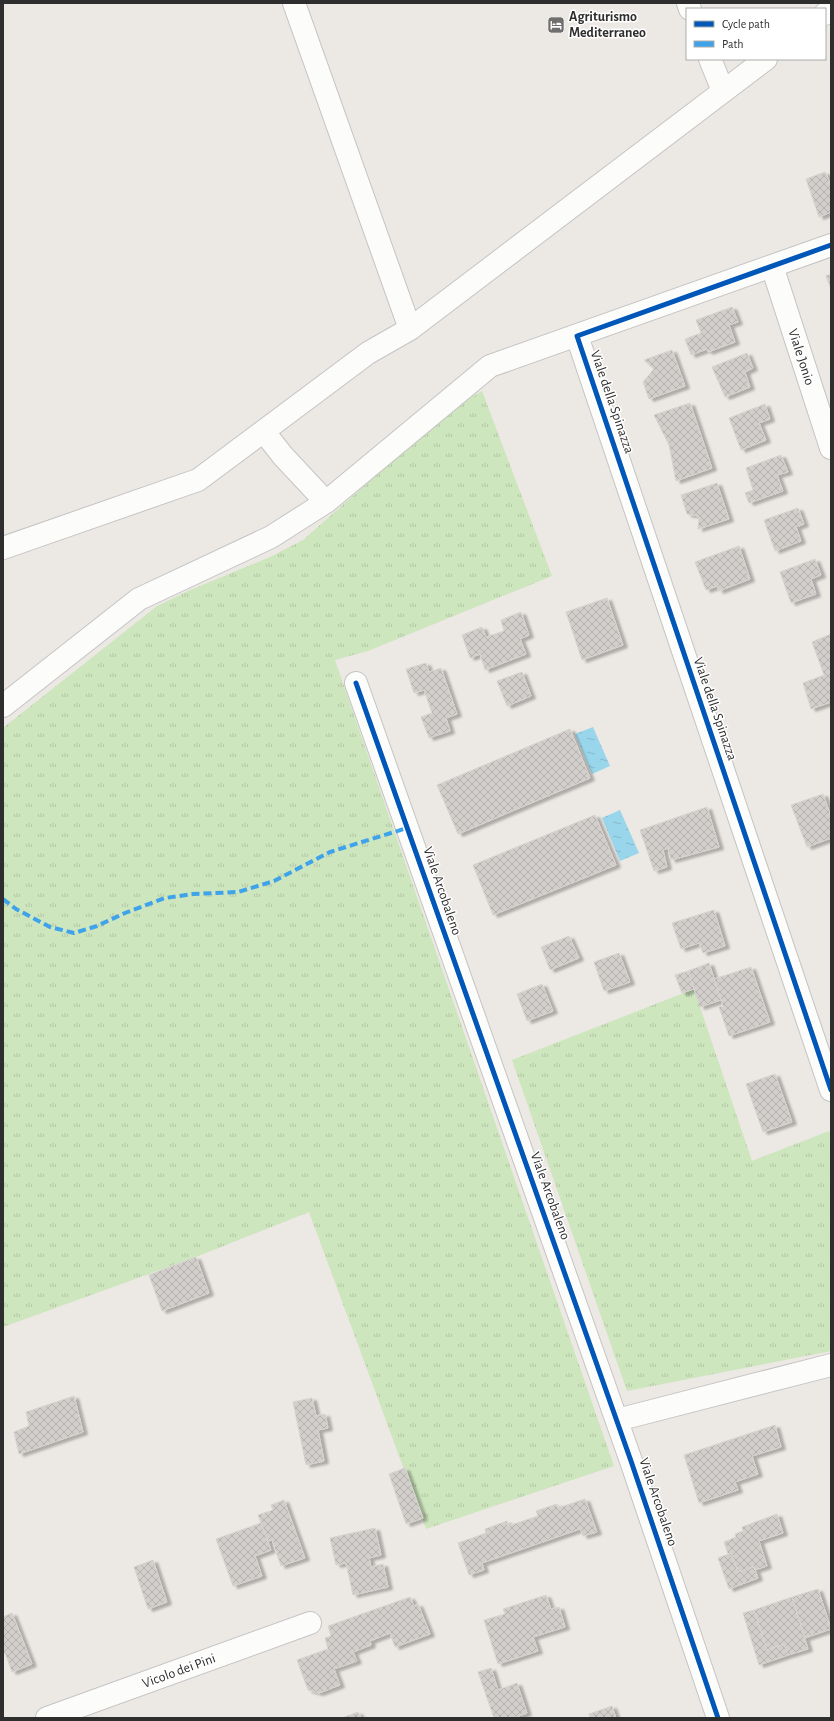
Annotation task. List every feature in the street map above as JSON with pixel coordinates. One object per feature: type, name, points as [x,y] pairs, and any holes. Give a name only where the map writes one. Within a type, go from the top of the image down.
[{"type":"street","points":[[294,3],[410,329]]},
{"type":"street","points":[[710,60],[723,92]]},
{"type":"street","points":[[3,548],[198,480],[368,353],[410,329],[765,60]]},
{"type":"street","points":[[3,706],[139,599],[271,536],[326,502],[490,366],[831,245]]},
{"type":"street","name":"Viale Jonio","points":[[772,266],[831,448]]},
{"type":"street","name":"Viale della Spinazza","points":[[577,336],[831,1090]]},
{"type":"street","points":[[264,432],[283,456],[326,502]]},
{"type":"street","name":"Viale Arcobaleno","points":[[356,683],[616,1420],[718,1718]]},
{"type":"street","points":[[616,1420],[831,1365]]},
{"type":"street","name":"Vicolo dei Pini","points":[[47,1718],[310,1623]]},
{"type":"green space","points":[[482,391],[552,576],[368,651],[335,660],[614,1466],[426,1529],[309,1212],[196,1257],[3,1327],[3,728],[157,606],[188,591],[270,557],[303,540],[449,411]]},
{"type":"green space","points":[[694,989],[752,1161],[829,1131],[831,1136],[831,1351],[627,1391],[512,1060]]},
{"type":"water","points":[[593,727],[610,766],[592,774],[575,734]]},
{"type":"water","points":[[620,810],[639,853],[620,861],[602,818]]},
{"type":"building","points":[[825,172],[831,185],[831,212],[819,217],[806,179]]},
{"type":"building","points":[[831,274],[831,289],[826,276]]},
{"type":"building","points":[[732,307],[738,322],[729,325],[735,342],[708,352],[707,349],[691,355],[685,339],[701,333],[696,320]]},
{"type":"building","points":[[672,350],[685,386],[649,399],[643,382],[654,369],[644,360]]},
{"type":"building","points":[[747,353],[753,368],[745,372],[750,387],[725,397],[712,367]]},
{"type":"building","points":[[690,403],[712,468],[676,481],[669,445],[654,415]]},
{"type":"building","points":[[765,404],[770,419],[759,423],[766,440],[741,450],[729,418]]},
{"type":"building","points":[[781,455],[788,472],[777,475],[783,491],[749,503],[745,493],[753,490],[746,468]]},
{"type":"building","points":[[717,483],[729,519],[698,529],[699,516],[687,514],[681,495]]},
{"type":"building","points":[[798,508],[804,524],[796,527],[801,541],[775,551],[764,520]]},
{"type":"building","points":[[739,546],[750,579],[719,591],[717,586],[706,590],[695,562]]},
{"type":"building","points":[[815,559],[821,575],[811,579],[816,594],[791,603],[780,572]]},
{"type":"building","points":[[607,598],[623,645],[582,660],[566,612]]},
{"type":"building","points":[[521,612],[529,635],[520,639],[526,654],[485,670],[480,654],[470,658],[462,635],[482,627],[486,637],[504,631],[501,620]]},
{"type":"building","points":[[831,634],[831,702],[811,709],[803,683],[824,675],[812,642]]},
{"type":"building","points":[[426,663],[429,672],[441,668],[457,714],[446,718],[450,731],[429,738],[421,717],[432,713],[424,690],[414,693],[406,669]]},
{"type":"building","points":[[522,672],[531,696],[507,706],[497,681]]},
{"type":"building","points":[[570,729],[590,778],[458,834],[437,785]]},
{"type":"building","points":[[823,794],[831,817],[831,838],[807,847],[791,805]]},
{"type":"building","points":[[707,807],[719,847],[671,860],[668,848],[663,850],[667,867],[654,871],[640,830]]},
{"type":"building","points":[[595,815],[616,865],[493,915],[473,865]]},
{"type":"building","points":[[714,910],[725,946],[703,953],[699,943],[681,949],[672,923]]},
{"type":"building","points":[[569,936],[579,958],[550,970],[541,947]]},
{"type":"building","points":[[619,953],[630,982],[604,991],[594,962]]},
{"type":"building","points":[[709,963],[721,1000],[700,1007],[688,971]]},
{"type":"building","points":[[751,967],[770,1022],[729,1036],[719,1007],[723,1006],[714,979]]},
{"type":"building","points":[[688,971],[694,989],[682,993],[675,975]]},
{"type":"building","points":[[542,984],[553,1011],[527,1021],[517,994]]},
{"type":"building","points":[[775,1074],[792,1122],[763,1132],[746,1084]]},
{"type":"building","points":[[196,1257],[209,1293],[162,1311],[149,1275]]},
{"type":"building","points":[[74,1396],[83,1432],[19,1454],[14,1432],[29,1426],[26,1412]]},
{"type":"building","points":[[312,1398],[316,1416],[325,1414],[328,1428],[318,1430],[324,1461],[306,1465],[293,1402]]},
{"type":"building","points":[[775,1425],[781,1447],[752,1456],[758,1474],[735,1482],[738,1490],[699,1503],[684,1455]]},
{"type":"building","points":[[405,1468],[423,1518],[406,1524],[389,1474]]},
{"type":"building","points":[[585,1499],[597,1532],[583,1536],[580,1529],[482,1563],[484,1570],[469,1575],[458,1543],[486,1533],[485,1529],[507,1521],[508,1526],[538,1516],[536,1511],[557,1504],[558,1508]]},
{"type":"building","points":[[284,1500],[305,1558],[281,1566],[272,1540],[268,1541],[258,1515],[273,1510],[271,1505]]},
{"type":"building","points":[[777,1514],[783,1533],[759,1541],[767,1566],[755,1570],[754,1567],[738,1572],[731,1553],[728,1554],[724,1542],[736,1537],[735,1534],[743,1531],[742,1527]]},
{"type":"building","points":[[261,1523],[271,1550],[255,1556],[262,1576],[233,1586],[216,1539]]},
{"type":"building","points":[[375,1528],[381,1555],[369,1558],[371,1567],[383,1564],[388,1587],[353,1595],[346,1563],[336,1565],[330,1538]]},
{"type":"building","points":[[731,1553],[738,1572],[754,1567],[758,1578],[729,1589],[718,1558]]},
{"type":"building","points":[[153,1560],[167,1602],[148,1609],[134,1567]]},
{"type":"building","points":[[818,1589],[831,1629],[805,1638],[792,1597]]},
{"type":"building","points":[[546,1595],[551,1609],[559,1607],[565,1627],[533,1637],[538,1651],[498,1664],[484,1620],[505,1614],[503,1609]]},
{"type":"building","points":[[410,1597],[414,1606],[418,1604],[430,1634],[395,1647],[390,1633],[370,1641],[371,1645],[353,1652],[357,1661],[334,1669],[340,1685],[319,1693],[308,1690],[297,1660],[328,1649],[325,1638],[331,1636],[328,1626]]},
{"type":"building","points":[[792,1597],[808,1649],[788,1655],[784,1644],[767,1650],[754,1610]]},
{"type":"building","points":[[754,1610],[767,1650],[784,1644],[788,1655],[759,1665],[743,1613]]},
{"type":"building","points":[[12,1613],[32,1664],[12,1672],[5,1653],[3,1653],[3,1617]]},
{"type":"building","points":[[491,1668],[498,1690],[517,1683],[527,1713],[513,1718],[494,1718],[478,1672]]},
{"type":"building","points":[[612,1706],[616,1718],[590,1718],[589,1714]]},
{"type":"building","points":[[358,1712],[361,1718],[342,1718]]},
{"type":"marked path","points":[[3,899],[16,909],[50,927],[74,933],[97,926],[125,913],[165,898],[193,894],[238,892],[274,881],[330,852],[407,828]]},
{"type":"cycle path","points":[[831,245],[577,336],[831,1090]]},
{"type":"cycle path","points":[[356,683],[631,1461],[718,1718]]},
{"type":"place","name":"Agriturismo Mediterraneo","points":[[556,25]]}]
